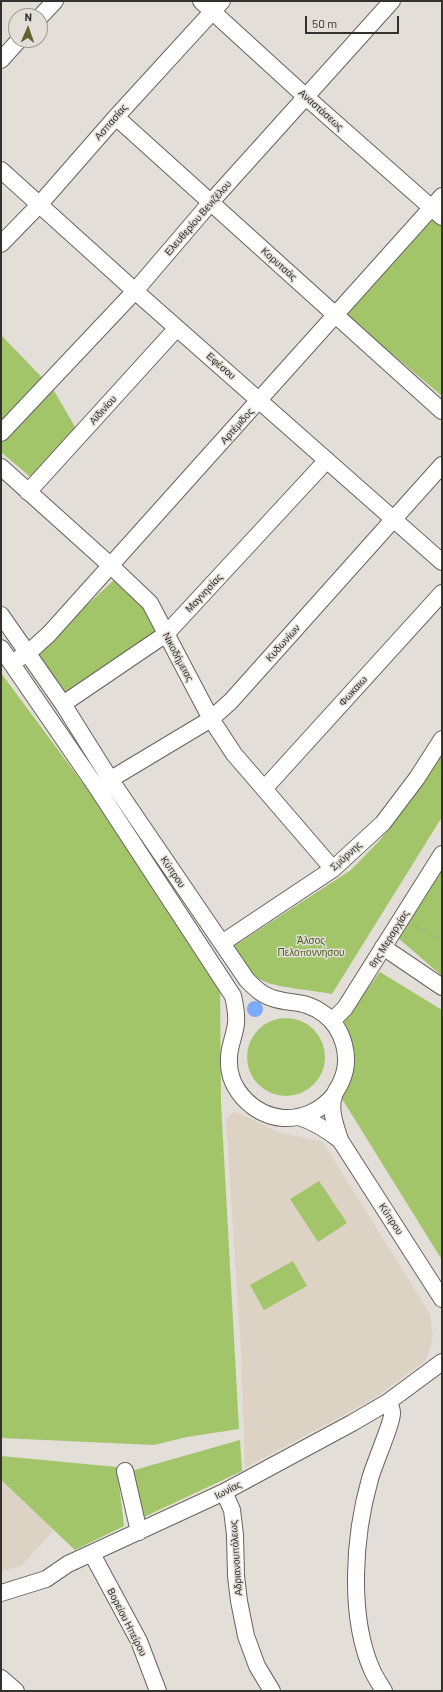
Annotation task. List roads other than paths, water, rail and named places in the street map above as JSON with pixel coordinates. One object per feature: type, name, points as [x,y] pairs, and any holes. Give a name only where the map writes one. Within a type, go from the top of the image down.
[{"type":"street","points":[[48,8],[55,1]]},
{"type":"street","name":"Ελευθερίου Βενιζέλου","points":[[1,433],[135,291],[211,202],[392,1]]},
{"type":"street","name":"Αναστάσεως","points":[[212,4],[306,97],[438,207]]},
{"type":"street","name":"Ασπασίας","points":[[1,244],[39,205],[212,4]]},
{"type":"street","points":[[1,60],[12,48]]},
{"type":"street","name":"Κορυτσάς","points":[[116,117],[442,411]]},
{"type":"street","name":"Εφέσου","points":[[1,170],[135,291],[442,562]]},
{"type":"street","name":"Αρτέμιδος","points":[[11,663],[28,652],[49,634],[336,315],[438,207]]},
{"type":"street","name":"Αϊδινίου","points":[[28,492],[177,328]]},
{"type":"street","name":"Μαγνησίας","points":[[63,704],[166,634],[327,460]]},
{"type":"street","name":"Κυδωνίων","points":[[97,788],[211,719],[231,702],[393,518],[442,465]]},
{"type":"street","name":"Νικοδήμειας","points":[[1,467],[150,603],[211,719],[234,754],[333,869]]},
{"type":"street","name":"Φωκαιω","points":[[264,789],[442,593]]},
{"type":"street","name":"Κύπρου","points":[[1,615],[63,704],[110,779],[248,980],[264,995],[273,999],[306,1004],[316,1008],[332,1021],[339,1031],[343,1041],[346,1062],[341,1083],[334,1095],[321,1107],[311,1113],[299,1117],[277,1117],[266,1114],[246,1102],[239,1093],[230,1072],[229,1060],[236,1023],[233,996],[97,788],[1,648]]},
{"type":"street","name":"Σμύρνης","points":[[222,943],[333,869],[383,822],[417,778],[442,739]]},
{"type":"street","name":"8ης Μεραρχίας","points":[[332,1021],[345,1008],[442,854]]},
{"type":"street","points":[[383,947],[442,987]]},
{"type":"street","name":"Κύπρου","points":[[334,1095],[334,1122],[340,1140],[442,1298]]},
{"type":"street","name":"Κύπρου","points":[[299,1117],[313,1122],[340,1140]]},
{"type":"street","name":"Ιωνίας","points":[[1,1593],[41,1581],[68,1564],[224,1492],[388,1402],[442,1362]]},
{"type":"street","points":[[384,1691],[372,1670],[362,1638],[357,1605],[357,1562],[361,1518],[370,1478],[393,1414],[388,1402]]},
{"type":"street","points":[[125,1471],[139,1532]]},
{"type":"street","name":"Αδριανουπόλεως","points":[[224,1492],[232,1510],[235,1535],[236,1582],[246,1636],[257,1666],[272,1691]]},
{"type":"street","name":"Βορείου Ηπείρου","points":[[92,1554],[139,1641],[158,1691]]},
{"type":"street","points":[[1,1678],[16,1691]]},
{"type":"water","points":[[255,1001],[261,1003],[263,1009],[261,1015],[255,1017],[249,1015],[247,1009],[249,1003]]},
{"type":"park label","name":"Άλσος Πελοποννήσου","points":[[311,946]]}]
